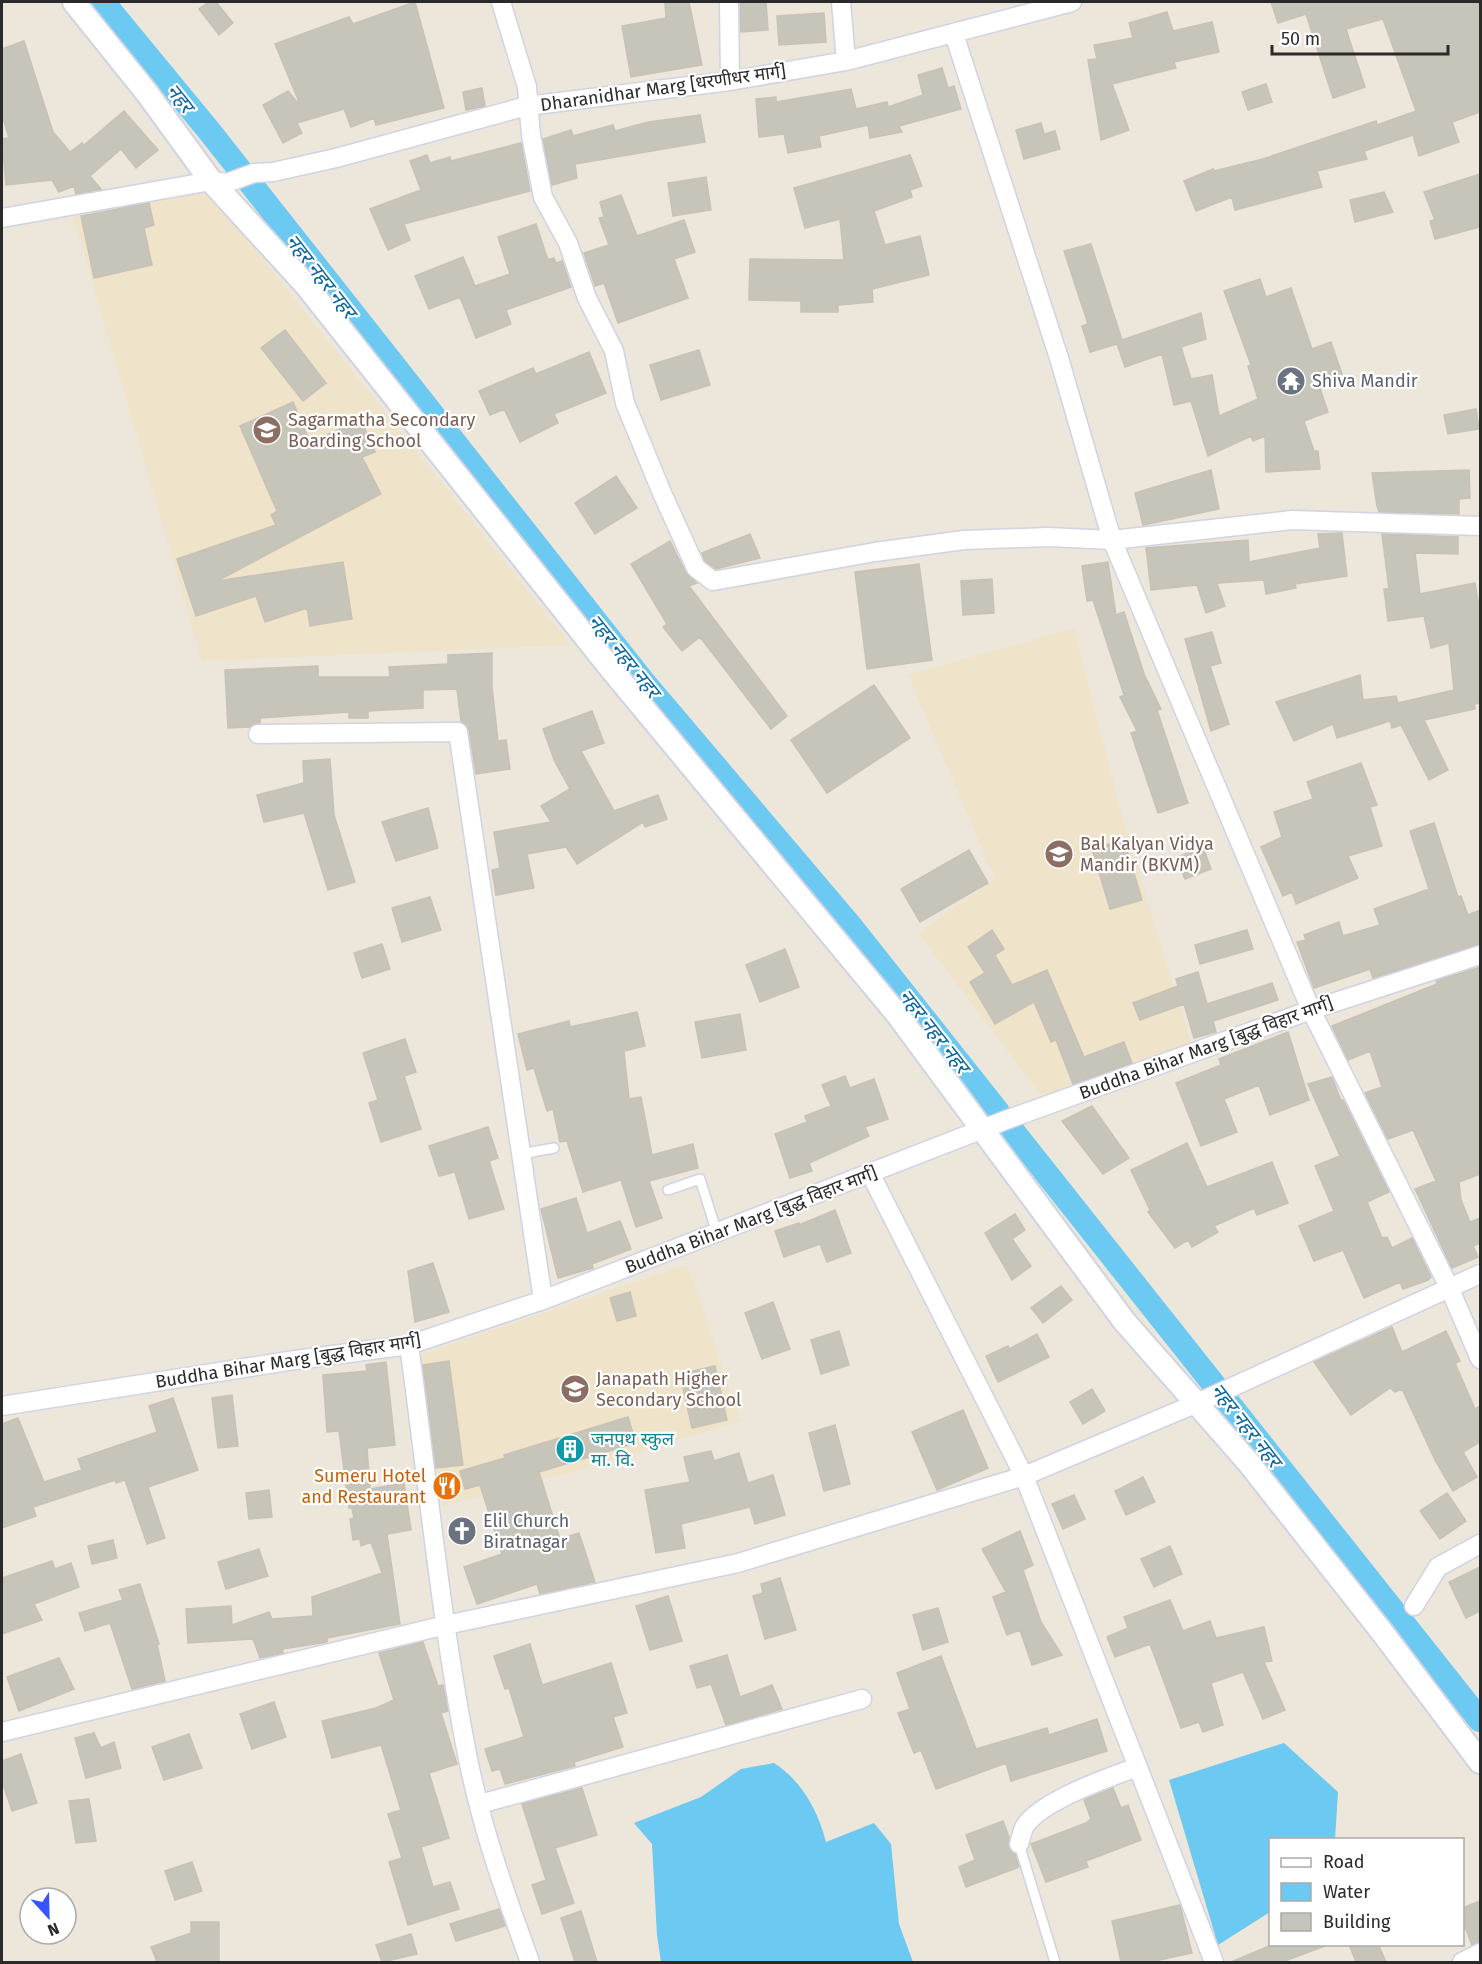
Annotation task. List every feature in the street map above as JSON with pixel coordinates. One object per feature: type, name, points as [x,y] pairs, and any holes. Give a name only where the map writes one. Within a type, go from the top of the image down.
[{"type":"street","points":[[74,2],[219,182],[305,284],[619,678],[897,1014],[1124,1321],[1199,1402],[1248,1462],[1383,1632],[1480,1762]]},
{"type":"street","points":[[501,2],[527,87],[527,106],[543,197],[568,243],[587,298],[614,351],[625,403],[662,493],[696,568],[713,581],[864,554],[964,540],[1048,537],[1112,540],[1292,520],[1480,526]]},
{"type":"street","points":[[729,2],[730,81]]},
{"type":"street","points":[[840,2],[846,62]]},
{"type":"street","name":"Dharanidhar Marg [धरणीधर मार्ग]","points":[[219,182],[336,158],[527,106],[730,81],[846,62],[1072,2]]},
{"type":"street","points":[[954,34],[1059,358],[1112,540],[1311,1010],[1449,1287],[1480,1359]]},
{"type":"street","points":[[2,218],[219,182]]},
{"type":"street","points":[[258,734],[458,732],[543,1300]]},
{"type":"street","name":"Buddha Bihar Marg [बुद्ध विहार मार्ग]","points":[[2,1406],[288,1361],[409,1345],[543,1300],[1026,1112],[1311,1010],[1480,955]]},
{"type":"street","points":[[870,1173],[1024,1476],[1214,1962]]},
{"type":"street","points":[[2,1732],[446,1624],[738,1563],[1024,1476],[1199,1402],[1480,1274]]},
{"type":"street","points":[[409,1345],[446,1624],[468,1760],[498,1875],[530,1962]]},
{"type":"street","points":[[1414,1606],[1438,1567],[1480,1544]]},
{"type":"street","points":[[480,1804],[862,1699]]},
{"type":"street","points":[[1019,1844],[1026,1825],[1056,1801],[1107,1777],[1138,1767]]},
{"type":"street","points":[[1462,1962],[1480,1953]]},
{"type":"lane","points":[[521,1154],[554,1148]]},
{"type":"lane","points":[[668,1190],[700,1179],[717,1233]]},
{"type":"lane","points":[[1019,1844],[1055,1962]]},
{"type":"shaded area","name":"Sagarmatha Secondary Boarding School","points":[[203,184],[571,645],[202,661],[73,215]]},
{"type":"shaded area","name":"Bal Kalyan Vidya Mandir (BKVM)","points":[[1074,628],[1125,828],[1191,1043],[1042,1096],[918,933],[995,879],[908,675]]},
{"type":"shaded area","name":"Janapath Higher Secondary School","points":[[687,1264],[740,1421],[584,1469],[443,1506],[414,1357]]},
{"type":"water","points":[[1284,1743],[1338,1792],[1335,1838],[1269,1838],[1269,1913],[1218,1945],[1169,1780]]},
{"type":"water","points":[[774,1763],[793,1779],[808,1798],[826,1842],[874,1823],[891,1844],[899,1924],[913,1962],[661,1962],[657,1935],[652,1844],[634,1823],[701,1797],[741,1769]]},
{"type":"building","points":[[209,2],[216,2],[233,23],[219,35],[199,9]]},
{"type":"building","points":[[415,2],[444,108],[376,125],[374,118],[351,127],[344,109],[297,123],[302,133],[283,143],[263,105],[288,91],[301,107],[275,44],[349,17],[353,24]]},
{"type":"building","points":[[665,2],[689,2],[702,65],[631,77],[622,26],[666,18]]},
{"type":"building","points":[[740,2],[766,2],[768,30],[741,32]]},
{"type":"building","points":[[1271,2],[1480,2],[1480,112],[1452,122],[1459,142],[1419,156],[1413,135],[1364,151],[1367,159],[1317,171],[1322,187],[1235,210],[1232,197],[1196,211],[1184,181],[1213,169],[1214,171],[1263,159],[1376,121],[1377,125],[1416,111],[1383,19],[1346,29],[1365,87],[1333,98],[1306,14],[1278,23]]},
{"type":"building","points":[[1167,12],[1173,31],[1212,22],[1219,52],[1174,62],[1176,68],[1112,84],[1129,130],[1101,140],[1088,60],[1097,59],[1094,45],[1133,38],[1129,23]]},
{"type":"building","points":[[824,13],[826,42],[779,45],[777,16]]},
{"type":"building","points":[[24,41],[53,132],[70,152],[82,143],[84,145],[124,111],[158,150],[136,168],[121,149],[90,176],[101,189],[76,194],[74,186],[59,192],[52,180],[6,185],[2,139],[9,138],[2,114],[2,49]]},
{"type":"building","points":[[942,68],[948,88],[954,86],[961,109],[899,126],[902,132],[870,138],[868,125],[819,136],[821,147],[788,153],[784,134],[759,137],[756,99],[776,97],[776,102],[851,89],[856,109],[887,102],[888,107],[923,95],[918,75]]},
{"type":"building","points":[[1266,84],[1272,102],[1248,110],[1242,92]]},
{"type":"building","points":[[482,88],[485,106],[466,110],[463,92]]},
{"type":"building","points":[[700,115],[705,142],[575,164],[577,178],[552,185],[543,139],[571,130],[573,136],[613,125],[615,131],[648,122]]},
{"type":"building","points":[[1041,123],[1044,134],[1055,131],[1060,149],[1024,159],[1016,130]]},
{"type":"building","points":[[521,143],[530,191],[404,224],[410,240],[388,250],[370,209],[421,190],[410,161],[427,155],[430,163],[450,157],[451,161]]},
{"type":"building","points":[[910,155],[922,186],[910,190],[912,197],[874,211],[885,245],[920,236],[929,275],[872,289],[873,302],[838,305],[838,312],[801,312],[801,301],[749,300],[750,259],[844,260],[840,219],[805,228],[794,188]]},
{"type":"building","points":[[1480,174],[1480,227],[1435,239],[1430,221],[1435,220],[1424,192]]},
{"type":"building","points":[[706,177],[711,210],[673,216],[668,183]]},
{"type":"building","points":[[1384,192],[1393,212],[1355,222],[1350,200]]},
{"type":"building","points":[[621,195],[637,236],[684,220],[695,252],[674,259],[688,298],[618,323],[604,283],[595,286],[584,253],[609,245],[599,218],[604,217],[600,202]]},
{"type":"building","points":[[149,203],[154,225],[144,228],[152,265],[94,278],[81,216]]},
{"type":"building","points":[[536,224],[548,260],[554,258],[556,263],[562,261],[571,287],[506,310],[511,324],[476,338],[460,297],[429,309],[415,276],[463,257],[475,286],[510,274],[498,237]]},
{"type":"building","points":[[1091,244],[1122,340],[1201,313],[1206,339],[1181,347],[1191,379],[1212,375],[1219,416],[1258,399],[1248,366],[1251,365],[1224,291],[1260,279],[1266,297],[1291,288],[1312,349],[1331,342],[1342,374],[1318,382],[1328,412],[1304,421],[1314,451],[1318,451],[1320,469],[1266,472],[1265,436],[1253,441],[1251,436],[1208,456],[1191,401],[1174,405],[1162,354],[1125,367],[1117,344],[1090,352],[1082,326],[1088,324],[1064,251]]},
{"type":"building","points":[[285,330],[326,383],[303,401],[261,348]]},
{"type":"building","points":[[699,350],[710,385],[661,400],[650,365]]},
{"type":"building","points":[[589,352],[606,393],[554,414],[558,423],[520,442],[504,409],[490,415],[479,391],[533,368],[536,374]]},
{"type":"building","points":[[293,402],[310,442],[361,420],[375,452],[362,457],[381,494],[217,581],[343,562],[352,619],[310,626],[307,608],[265,622],[256,596],[196,616],[177,559],[276,525],[271,515],[277,511],[240,426]]},
{"type":"building","points":[[1476,409],[1479,429],[1448,434],[1444,415]]},
{"type":"building","points":[[1211,470],[1219,509],[1143,525],[1135,493]]},
{"type":"building","points":[[1469,470],[1470,498],[1459,499],[1459,514],[1379,512],[1372,473]]},
{"type":"building","points":[[616,476],[637,508],[595,534],[575,503]]},
{"type":"building","points":[[1342,533],[1347,576],[1295,584],[1296,588],[1266,594],[1264,580],[1217,583],[1225,606],[1206,613],[1197,585],[1151,590],[1146,548],[1248,540],[1249,562],[1320,548],[1318,534]]},
{"type":"building","points":[[750,534],[760,558],[716,569],[705,561],[702,553]]},
{"type":"building","points":[[1382,534],[1458,537],[1458,554],[1415,553],[1420,594],[1475,583],[1480,613],[1480,703],[1474,704],[1475,709],[1424,720],[1448,770],[1429,780],[1401,725],[1392,728],[1390,721],[1337,738],[1333,724],[1294,741],[1276,702],[1360,675],[1363,700],[1396,696],[1398,703],[1454,690],[1449,643],[1431,648],[1424,616],[1388,621],[1384,589],[1389,589]]},
{"type":"building","points":[[670,541],[686,573],[697,583],[689,586],[787,716],[771,729],[700,637],[682,651],[663,627],[667,624],[631,564]]},
{"type":"building","points":[[1108,562],[1116,615],[1124,612],[1144,674],[1161,709],[1157,710],[1188,803],[1158,813],[1131,733],[1137,731],[1120,697],[1124,695],[1093,600],[1087,601],[1082,566]]},
{"type":"building","points":[[919,564],[932,660],[867,669],[855,572]]},
{"type":"building","points":[[992,579],[994,613],[963,615],[961,581]]},
{"type":"building","points":[[1212,632],[1221,663],[1210,666],[1229,724],[1211,731],[1185,639]]},
{"type":"building","points":[[492,653],[492,687],[498,741],[506,740],[510,769],[476,774],[469,730],[461,721],[457,689],[423,690],[423,708],[368,711],[368,718],[349,718],[349,712],[260,718],[260,723],[250,727],[228,728],[225,670],[318,666],[318,677],[390,677],[389,667],[448,664],[448,655]]},
{"type":"building","points":[[874,685],[910,738],[827,793],[791,740]]},
{"type":"building","points":[[592,711],[604,743],[581,751],[614,811],[658,795],[667,819],[645,827],[643,822],[577,864],[566,847],[527,854],[534,888],[496,895],[492,870],[500,868],[494,832],[551,822],[541,806],[570,789],[555,762],[543,729]]},
{"type":"building","points":[[330,759],[334,815],[355,882],[328,890],[304,813],[264,822],[257,795],[304,783],[303,761]]},
{"type":"building","points":[[1361,763],[1377,805],[1370,807],[1382,846],[1348,856],[1358,878],[1296,904],[1292,892],[1283,896],[1261,847],[1282,837],[1274,812],[1313,799],[1307,782]]},
{"type":"building","points":[[428,808],[438,848],[396,861],[382,822]]},
{"type":"building","points":[[1434,823],[1458,897],[1461,896],[1468,915],[1480,910],[1480,944],[1373,978],[1370,969],[1314,988],[1297,942],[1306,940],[1304,935],[1339,922],[1343,936],[1380,925],[1374,909],[1429,889],[1410,831]]},
{"type":"building","points":[[1124,840],[1142,900],[1110,909],[1092,849]]},
{"type":"building","points":[[1203,847],[1211,869],[1185,879],[1176,858]]},
{"type":"building","points":[[969,850],[988,883],[920,922],[901,889]]},
{"type":"building","points":[[430,897],[441,930],[402,942],[392,908]]},
{"type":"building","points":[[992,930],[1004,949],[995,955],[1012,985],[1047,970],[1084,1057],[1124,1042],[1132,1063],[1073,1084],[1056,1040],[1051,1042],[1034,1002],[995,1024],[970,982],[985,973],[968,947]]},
{"type":"building","points":[[1247,930],[1253,949],[1200,964],[1195,945]]},
{"type":"building","points":[[382,944],[390,969],[362,978],[354,953]]},
{"type":"building","points":[[785,949],[799,987],[760,1002],[746,965]]},
{"type":"building","points":[[1480,967],[1480,1174],[1459,1182],[1461,1200],[1470,1222],[1480,1218],[1480,1243],[1473,1246],[1478,1257],[1452,1268],[1415,1189],[1436,1181],[1413,1130],[1388,1139],[1365,1093],[1382,1087],[1370,1051],[1348,1060],[1332,1026],[1437,984],[1436,981]]},
{"type":"building","points":[[1198,972],[1207,1004],[1272,983],[1278,1000],[1213,1021],[1216,1032],[1194,1038],[1184,1004],[1140,1020],[1133,1003],[1178,986],[1176,979]]},
{"type":"building","points":[[637,1012],[645,1046],[624,1051],[629,1099],[641,1097],[652,1155],[693,1144],[698,1168],[649,1181],[662,1218],[636,1227],[621,1180],[583,1192],[567,1141],[560,1142],[553,1109],[547,1111],[534,1068],[527,1070],[518,1034],[569,1021],[570,1027]]},
{"type":"building","points":[[740,1014],[746,1050],[702,1058],[695,1022]]},
{"type":"building","points":[[1288,1032],[1309,1100],[1270,1115],[1259,1085],[1224,1099],[1237,1132],[1201,1146],[1176,1083],[1221,1065],[1219,1059]]},
{"type":"building","points":[[405,1039],[416,1072],[404,1076],[421,1129],[381,1142],[369,1103],[378,1100],[363,1053]]},
{"type":"building","points":[[845,1076],[850,1088],[874,1079],[888,1119],[865,1127],[869,1136],[809,1163],[812,1171],[790,1178],[775,1134],[807,1122],[805,1116],[831,1106],[822,1085]]},
{"type":"building","points":[[1332,1077],[1341,1101],[1343,1100],[1389,1192],[1367,1202],[1382,1238],[1387,1237],[1392,1248],[1412,1238],[1431,1277],[1428,1280],[1403,1289],[1400,1282],[1364,1298],[1343,1250],[1314,1261],[1299,1226],[1334,1211],[1315,1166],[1340,1156],[1308,1084]]},
{"type":"building","points":[[1092,1106],[1129,1158],[1103,1174],[1062,1121]]},
{"type":"building","points":[[488,1127],[498,1158],[489,1161],[504,1209],[469,1219],[455,1172],[439,1176],[429,1146]]},
{"type":"building","points":[[1187,1143],[1207,1187],[1272,1162],[1288,1203],[1257,1215],[1254,1208],[1214,1226],[1218,1232],[1192,1247],[1188,1240],[1175,1248],[1148,1212],[1150,1210],[1131,1170]]},
{"type":"building","points":[[576,1198],[587,1233],[620,1221],[631,1249],[592,1264],[593,1268],[558,1278],[541,1209]]},
{"type":"building","points":[[835,1210],[851,1253],[827,1262],[820,1244],[784,1257],[775,1231],[799,1223],[799,1225]]},
{"type":"building","points":[[1015,1214],[1025,1230],[1012,1239],[1031,1266],[1012,1280],[985,1233]]},
{"type":"building","points":[[433,1263],[449,1312],[415,1322],[408,1271]]},
{"type":"building","points":[[1061,1286],[1072,1300],[1043,1323],[1031,1308]]},
{"type":"building","points":[[630,1292],[636,1316],[617,1321],[610,1298]]},
{"type":"building","points":[[773,1302],[790,1349],[762,1359],[745,1313]]},
{"type":"building","points":[[1392,1327],[1402,1352],[1446,1331],[1460,1361],[1455,1363],[1475,1409],[1480,1406],[1480,1442],[1463,1452],[1477,1477],[1453,1491],[1435,1460],[1402,1389],[1395,1392],[1390,1388],[1351,1415],[1314,1362]]},
{"type":"building","points":[[839,1331],[849,1365],[821,1374],[811,1340]]},
{"type":"building","points":[[1037,1334],[1049,1357],[998,1382],[986,1356],[1008,1346],[1009,1349]]},
{"type":"building","points":[[449,1361],[463,1465],[436,1468],[423,1365]]},
{"type":"building","points":[[386,1362],[395,1445],[367,1448],[370,1489],[404,1483],[411,1530],[387,1534],[400,1624],[327,1638],[327,1642],[282,1649],[283,1653],[260,1658],[253,1639],[188,1643],[186,1609],[231,1606],[232,1625],[269,1612],[272,1619],[313,1616],[312,1597],[382,1573],[371,1542],[361,1546],[360,1539],[353,1540],[350,1519],[354,1518],[352,1508],[349,1508],[339,1431],[327,1432],[323,1375],[367,1371],[366,1365]]},
{"type":"building","points":[[715,1366],[727,1420],[692,1428],[680,1374]]},
{"type":"building","points":[[1092,1389],[1105,1411],[1083,1424],[1070,1402]]},
{"type":"building","points":[[232,1395],[238,1446],[218,1448],[212,1398]]},
{"type":"building","points":[[173,1398],[198,1470],[148,1487],[165,1538],[147,1544],[125,1480],[116,1483],[115,1480],[33,1507],[36,1516],[2,1528],[2,1424],[18,1418],[44,1482],[82,1470],[78,1459],[157,1432],[149,1406]]},
{"type":"building","points":[[963,1410],[988,1468],[937,1490],[912,1432]]},
{"type":"building","points":[[628,1417],[636,1443],[539,1472],[560,1539],[579,1533],[595,1582],[540,1594],[537,1584],[477,1604],[464,1567],[502,1554],[480,1485],[465,1489],[460,1471]]},
{"type":"building","points":[[835,1425],[850,1484],[824,1491],[809,1433]]},
{"type":"building","points":[[711,1451],[714,1461],[739,1453],[748,1483],[773,1475],[785,1515],[755,1524],[750,1507],[681,1524],[685,1548],[656,1553],[645,1490],[690,1482],[684,1457]]},
{"type":"building","points":[[1143,1477],[1155,1502],[1126,1515],[1115,1491]]},
{"type":"building","points":[[269,1490],[272,1517],[249,1519],[246,1493]]},
{"type":"building","points":[[1447,1493],[1466,1521],[1440,1539],[1420,1511]]},
{"type":"building","points":[[1074,1495],[1085,1519],[1063,1529],[1052,1504]]},
{"type":"building","points":[[1020,1531],[1033,1565],[1023,1570],[1041,1622],[1062,1655],[1032,1665],[1020,1630],[1007,1635],[993,1597],[1006,1592],[982,1549]]},
{"type":"building","points":[[113,1540],[117,1558],[92,1564],[88,1546]]},
{"type":"building","points":[[1170,1546],[1182,1574],[1154,1587],[1141,1559]]},
{"type":"building","points":[[259,1549],[268,1576],[226,1589],[218,1562]]},
{"type":"building","points":[[52,1561],[55,1569],[71,1563],[79,1587],[34,1604],[42,1620],[2,1634],[2,1578]]},
{"type":"building","points":[[1480,1567],[1480,1611],[1466,1618],[1449,1582]]},
{"type":"building","points":[[780,1578],[796,1630],[765,1639],[753,1596],[763,1593],[761,1584]]},
{"type":"building","points":[[140,1584],[159,1644],[157,1644],[165,1681],[132,1689],[110,1623],[85,1631],[79,1613],[123,1600],[119,1590]]},
{"type":"building","points":[[668,1596],[682,1641],[650,1650],[636,1606]]},
{"type":"building","points":[[1170,1600],[1183,1631],[1210,1621],[1216,1638],[1264,1627],[1272,1661],[1264,1662],[1285,1710],[1263,1719],[1243,1672],[1211,1683],[1223,1725],[1203,1732],[1199,1722],[1181,1728],[1150,1644],[1115,1657],[1107,1637],[1128,1628],[1124,1617]]},
{"type":"building","points":[[938,1608],[948,1642],[923,1650],[913,1615]]},
{"type":"building","points":[[423,1642],[438,1686],[443,1685],[448,1711],[441,1713],[457,1764],[429,1773],[449,1838],[421,1847],[433,1887],[450,1882],[459,1909],[408,1925],[389,1862],[402,1858],[388,1814],[401,1810],[381,1745],[332,1758],[322,1721],[376,1708],[394,1700],[379,1653]]},
{"type":"building","points":[[530,1644],[542,1685],[611,1663],[627,1713],[613,1717],[623,1747],[574,1762],[575,1766],[505,1784],[500,1769],[492,1771],[485,1749],[524,1737],[509,1688],[505,1689],[494,1656]]},
{"type":"building","points":[[727,1655],[740,1697],[772,1685],[782,1709],[726,1725],[711,1684],[697,1688],[690,1666]]},
{"type":"building","points":[[941,1656],[976,1749],[1047,1728],[1049,1735],[1097,1719],[1107,1751],[1011,1781],[1006,1763],[936,1789],[921,1750],[914,1753],[898,1713],[910,1709],[897,1673]]},
{"type":"building","points":[[59,1658],[74,1689],[19,1711],[7,1677]]},
{"type":"building","points":[[274,1702],[286,1737],[252,1749],[240,1714]]},
{"type":"building","points":[[94,1733],[101,1748],[114,1742],[121,1768],[86,1778],[75,1738]]},
{"type":"building","points":[[189,1734],[202,1768],[164,1780],[152,1747]]},
{"type":"building","points":[[21,1754],[37,1803],[12,1811],[2,1781],[2,1761]]},
{"type":"building","points":[[582,1788],[597,1835],[555,1848],[574,1903],[542,1914],[532,1885],[546,1880],[522,1804]]},
{"type":"building","points":[[1113,1788],[1121,1808],[1128,1805],[1141,1840],[1086,1861],[1088,1867],[1046,1882],[1031,1844],[1086,1823],[1091,1819],[1084,1800]]},
{"type":"building","points":[[89,1799],[96,1841],[76,1843],[69,1801]]},
{"type":"building","points":[[1003,1821],[1009,1837],[1008,1847],[1015,1854],[1019,1867],[966,1887],[959,1867],[975,1860],[966,1835]]},
{"type":"building","points":[[192,1862],[202,1891],[175,1900],[165,1871]]},
{"type":"building","points":[[1480,1901],[1480,1942],[1472,1945],[1464,1924],[1464,1907]]},
{"type":"building","points":[[1180,1905],[1192,1953],[1150,1962],[1121,1962],[1112,1921]]},
{"type":"building","points":[[499,1909],[505,1926],[456,1941],[450,1924]]},
{"type":"building","points":[[581,1911],[597,1962],[575,1962],[561,1918]]},
{"type":"building","points":[[191,1922],[219,1922],[219,1962],[157,1962],[151,1947],[191,1933]]},
{"type":"building","points":[[411,1934],[417,1954],[382,1962],[376,1945]]},
{"type":"building","points":[[1269,1946],[1325,1946],[1282,1962],[1231,1962]]},
{"type":"building","points":[[1350,1946],[1379,1946],[1386,1962],[1356,1962]]},
{"type":"waterway","name":"नहर नहर नहर","points":[[103,2],[210,132],[642,680],[849,924],[998,1112]]},
{"type":"waterway","name":"नहर नहर नहर","points":[[1012,1130],[1480,1720]]},
{"type":"place","name":"Shiva Mandir","points":[[1291,381]]},
{"type":"place","name":"Sagarmatha Secondary Boarding School","points":[[267,430]]},
{"type":"place","name":"Bal Kalyan Vidya Mandir (BKVM)","points":[[1059,854]]},
{"type":"place","name":"Janapath Higher Secondary School","points":[[575,1389]]},
{"type":"place","name":"जनपथ स्कुल मा. वि.","points":[[570,1449]]},
{"type":"place","name":"Sumeru Hotel and Restaurant","points":[[447,1486]]},
{"type":"place","name":"Elil Church Biratnagar","points":[[462,1531]]},
{"type":"water label","name":"नहर","points":[[180,98]]}]
